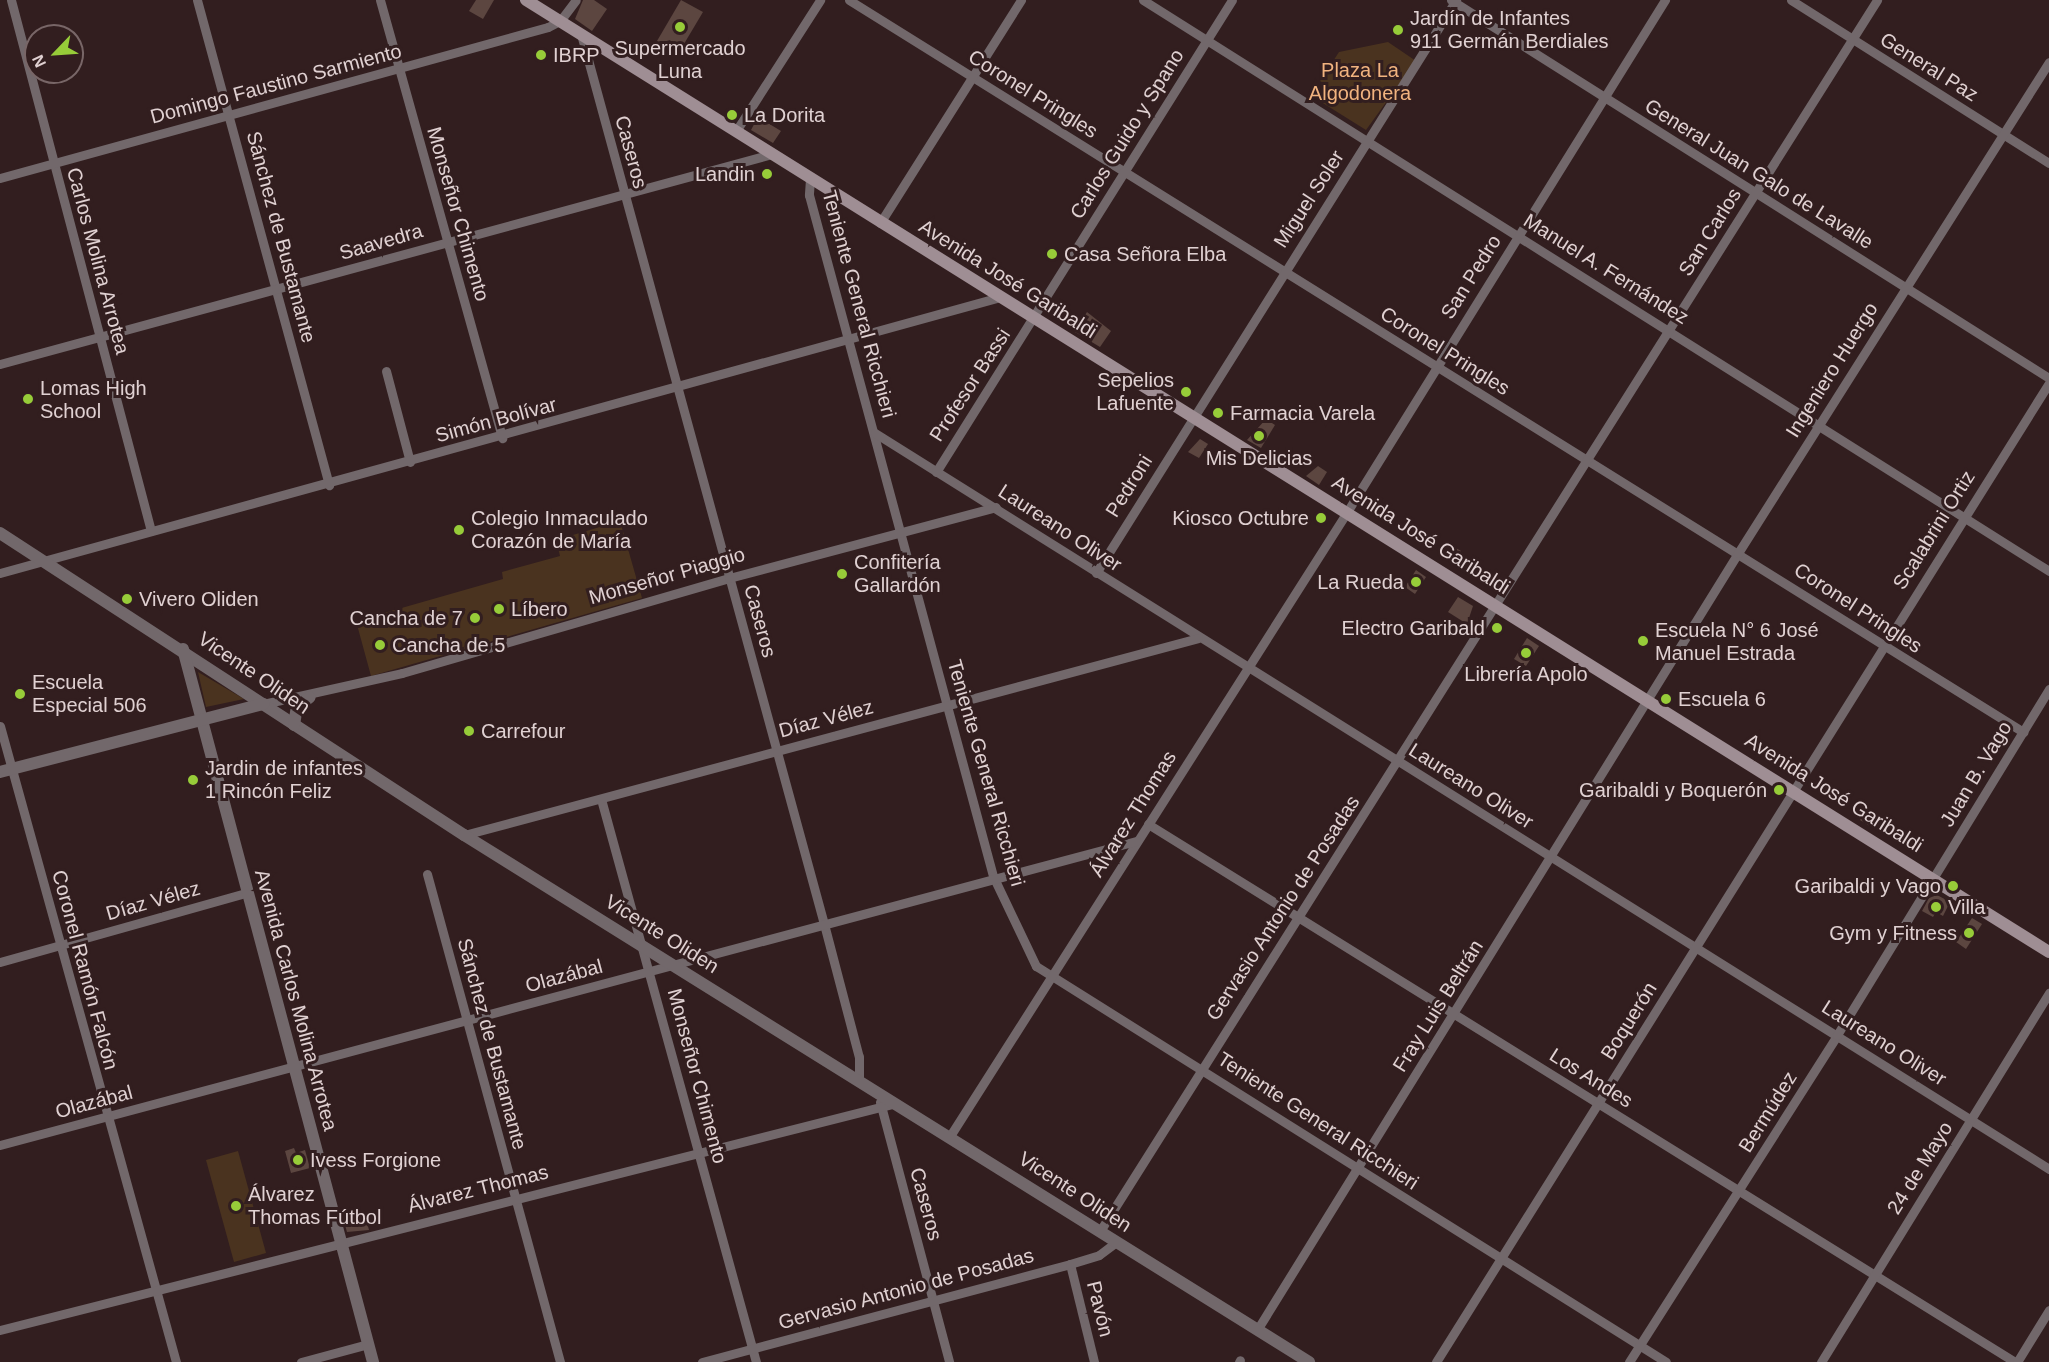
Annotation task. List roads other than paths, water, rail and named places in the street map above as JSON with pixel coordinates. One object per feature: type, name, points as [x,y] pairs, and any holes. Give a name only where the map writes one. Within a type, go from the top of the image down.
[{"type":"main road","name":"Avenida José Garibaldi","points":[[526,0],[880,223],[1794,790],[2049,952]]},
{"type":"street","name":"Carlos Molina Arrotea","points":[[11,0],[151,531]]},
{"type":"street","name":"Sánchez de Bustamante","points":[[197,0],[329,484]]},
{"type":"street","name":"Monseñor Chimento","points":[[380,0],[502,438]]},
{"type":"street","points":[[560,21],[576,0]]},
{"type":"street","points":[[736,131],[820,0]]},
{"type":"street","name":"Coronel Pringles","points":[[849,0],[2023,732]]},
{"type":"street","points":[[880,223],[1021,0]]},
{"type":"street","name":"Manuel A. Fernández","points":[[1143,0],[1670,329],[1965,515],[2049,571]]},
{"type":"street","name":"Carlos Guido y Spano","points":[[1035,318],[1232,0]]},
{"type":"street","name":"San Pedro","points":[[1347,512],[1665,0]]},
{"type":"street","name":"General Paz","points":[[1791,0],[2049,163]]},
{"type":"street","name":"San Carlos","points":[[1496,605],[1877,0]]},
{"type":"street","name":"General Juan Galo de Lavalle","points":[[1454,1],[1605,99],[1906,286],[2049,381]]},
{"type":"street","name":"Miguel Soler","points":[[1194,418],[1454,1]]},
{"type":"street","name":"Domingo Faustino Sarmiento","points":[[0,178],[399,69],[560,21]]},
{"type":"street","name":"Caseros","points":[[581,34],[824,924],[859,1057],[859,1079]]},
{"type":"street","name":"Ingeniero Huergo","points":[[1649,700],[1738,553],[2049,62]]},
{"type":"street","name":"Saavedra","points":[[0,364],[625,196],[772,154]]},
{"type":"street","name":"Teniente General Ricchieri","points":[[810,179],[809,195],[993,876],[1036,966],[1051,978],[1202,1068],[1501,1260],[1666,1362]]},
{"type":"street","name":"Simón Bolívar","points":[[0,573],[502,438],[1000,297]]},
{"type":"street","name":"Profesor Bassi","points":[[936,472],[1035,318]]},
{"type":"street","points":[[386,371],[410,462]]},
{"type":"street","name":"Scalabrini Ortiz","points":[[1794,790],[2049,381]]},
{"type":"street","name":"Pedroni","points":[[1096,573],[1194,418]]},
{"type":"street","name":"Laureano Oliver","points":[[875,433],[996,507],[1198,638],[1551,856],[2049,1169]]},
{"type":"street","name":"Monseñor Piaggio","points":[[6,771],[263,704],[310,697],[729,578],[996,507]]},
{"type":"street","name":"Álvarez Thomas","points":[[950,1136],[1347,512]]},
{"type":"street","name":"Vicente Oliden","points":[[0,533],[183,649],[294,725],[464,835],[859,1079],[1309,1362]]},
{"type":"street","name":"Gervasio Antonio de Posadas","points":[[1101,1231],[1496,605]]},
{"type":"street","name":"Díaz Vélez","points":[[464,835],[1198,638]]},
{"type":"street","name":"Avenida Carlos Molina Arrotea","points":[[183,649],[246,893],[373,1362]]},
{"type":"street","name":"Juan B. Vago","points":[[1933,879],[2049,689]]},
{"type":"street","points":[[294,725],[297,707],[310,697]]},
{"type":"street","name":"Fray Luis Beltrán","points":[[1257,1330],[1649,700]]},
{"type":"street","name":"Coronel Ramón Falcón","points":[[0,726],[6,771],[59,946],[176,1362]]},
{"type":"street","name":"Boquerón","points":[[1436,1362],[1794,790]]},
{"type":"street","name":"Monseñor Chimento","points":[[601,799],[651,971],[756,1362]]},
{"type":"street","name":"Los Andes","points":[[1148,824],[2016,1362]]},
{"type":"street","name":"Olazábal","points":[[0,1145],[107,1119],[293,1065],[675,965],[993,876],[1136,841]]},
{"type":"street","name":"Sánchez de Bustamante","points":[[427,874],[560,1362]]},
{"type":"street","name":"Bermúdez","points":[[1629,1362],[1739,1192],[1933,879]]},
{"type":"street","name":"Díaz Vélez","points":[[0,962],[246,893]]},
{"type":"street","name":"24 de Mayo","points":[[1821,1362],[2049,993]]},
{"type":"street","name":"Caseros","points":[[876,1091],[949,1362]]},
{"type":"street","name":"Álvarez Thomas","points":[[0,1330],[896,1103]]},
{"type":"street","name":"Gervasio Antonio de Posadas","points":[[702,1362],[1070,1264],[1099,1255],[1116,1242]]},
{"type":"street","name":"Pavón","points":[[1070,1264],[1094,1362]]},
{"type":"street","points":[[2016,1362],[2049,1310]]},
{"type":"street","points":[[301,1362],[368,1344]]},
{"type":"place","name":"Supermercado Luna","points":[[680,27]]},
{"type":"place","name":"Jardín de Infantes 911 Germán Berdiales","points":[[1398,30]]},
{"type":"place","name":"IBRP","points":[[541,55]]},
{"type":"place","name":"La Dorita","points":[[732,115]]},
{"type":"place","name":"Landin","points":[[767,174]]},
{"type":"place","name":"Casa Señora Elba","points":[[1052,254]]},
{"type":"place","name":"Sepelios Lafuente","points":[[1186,392]]},
{"type":"place","name":"Lomas High School","points":[[28,399]]},
{"type":"place","name":"Farmacia Varela","points":[[1218,413]]},
{"type":"place","name":"Mis Delicias","points":[[1259,436]]},
{"type":"place","name":"Kiosco Octubre","points":[[1321,518]]},
{"type":"place","name":"Colegio Inmaculado Corazón de María","points":[[459,530]]},
{"type":"place","name":"Confitería Gallardón","points":[[842,574]]},
{"type":"place","name":"La Rueda","points":[[1416,582]]},
{"type":"place","name":"Vivero Oliden","points":[[127,599]]},
{"type":"place","name":"Líbero","points":[[499,609]]},
{"type":"place","name":"Cancha de 7","points":[[475,618]]},
{"type":"place","name":"Electro Garibald","points":[[1497,628]]},
{"type":"place","name":"Escuela N° 6 José Manuel Estrada","points":[[1643,641]]},
{"type":"place","name":"Cancha de 5","points":[[380,645]]},
{"type":"place","name":"Librería Apolo","points":[[1526,653]]},
{"type":"place","name":"Escuela Especial 506","points":[[20,694]]},
{"type":"place","name":"Escuela 6","points":[[1666,699]]},
{"type":"place","name":"Carrefour","points":[[469,731]]},
{"type":"place","name":"Jardin de infantes 1 Rincón Feliz","points":[[193,780]]},
{"type":"place","name":"Garibaldi y Boquerón","points":[[1779,790]]},
{"type":"place","name":"Garibaldi y Vago","points":[[1953,886]]},
{"type":"place","name":"Villa","points":[[1936,907]]},
{"type":"place","name":"Gym y Fitness","points":[[1969,933]]},
{"type":"place","name":"Ivess Forgione","points":[[298,1160]]},
{"type":"place","name":"Álvarez Thomas Fútbol","points":[[236,1206]]},
{"type":"park label","name":"Plaza La Algodonera","points":[[1360,82]]}]
